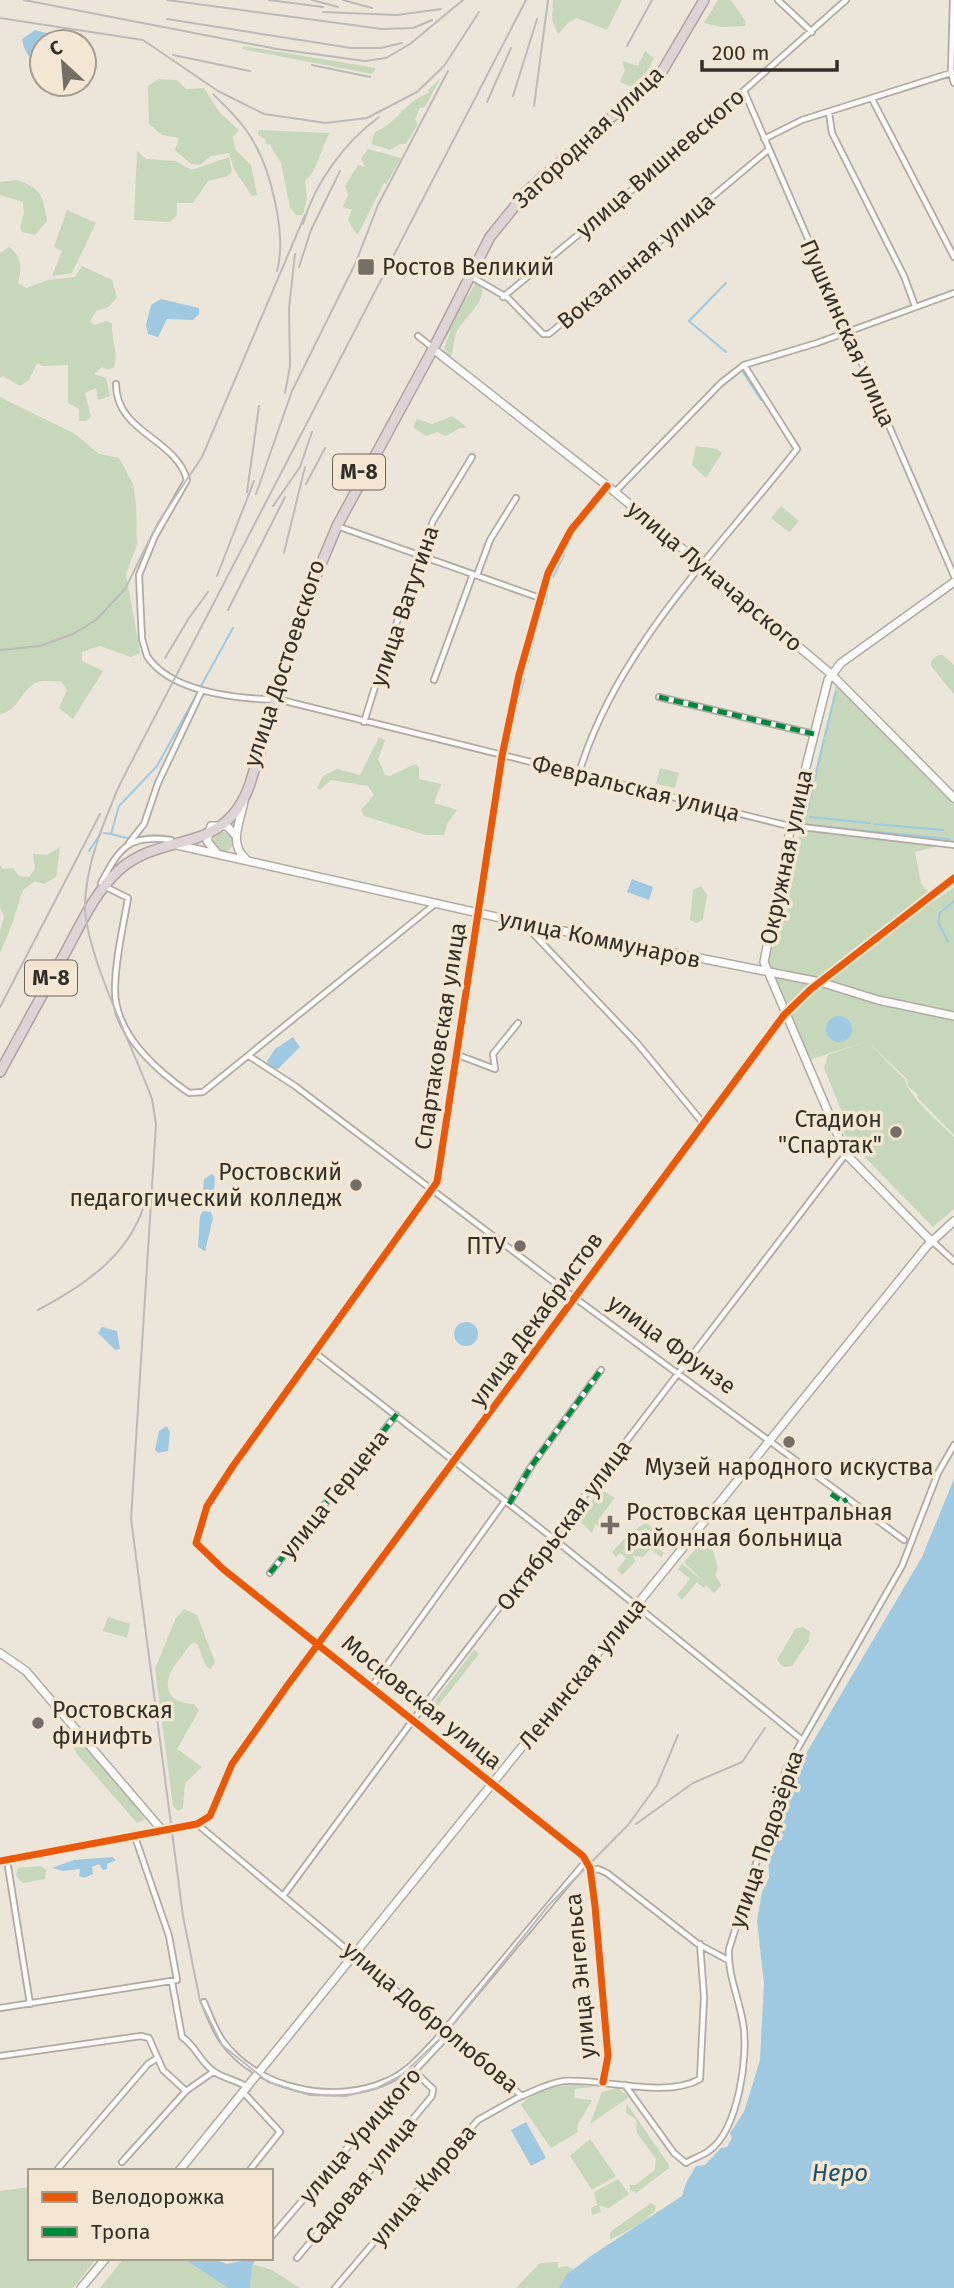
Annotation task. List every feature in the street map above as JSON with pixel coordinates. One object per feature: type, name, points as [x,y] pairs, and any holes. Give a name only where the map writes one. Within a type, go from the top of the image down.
[{"type":"highway","name":"Загородная улица","points":[[432,347],[471,262],[504,209],[534,179],[653,75],[698,0]]},
{"type":"highway","name":"Загородная улица","points":[[432,347],[494,230],[513,205],[660,75],[704,0]]},
{"type":"highway","name":"улица Достоевского","points":[[209,830],[229,811],[243,790],[304,605],[337,526],[432,347]]},
{"type":"highway","name":"улица Достоевского","points":[[222,825],[245,797],[299,604],[319,553],[339,510],[432,347]]},
{"type":"highway","name":"М-8","points":[[0,1060],[103,884],[130,856],[222,825]]},
{"type":"highway","name":"М-8","points":[[0,1072],[103,884]]},
{"type":"street","points":[[778,0],[812,32]]},
{"type":"street","name":"улица Вишневского","points":[[503,296],[625,196],[846,0]]},
{"type":"street","points":[[953,0],[954,83]]},
{"type":"street","points":[[764,139],[794,124],[953,72]]},
{"type":"street","name":"Пушкинская улица","points":[[744,91],[954,576]]},
{"type":"street","points":[[872,99],[954,257]]},
{"type":"street","points":[[829,113],[832,133],[904,276],[915,306]]},
{"type":"street","name":"Вокзальная улица","points":[[469,275],[503,296],[543,334],[549,334],[768,150]]},
{"type":"street","points":[[615,492],[721,383],[744,365],[954,293]]},
{"type":"street","points":[[418,336],[432,347]]},
{"type":"street","name":"улица Луначарского","points":[[432,347],[615,492],[831,674],[954,798]]},
{"type":"street","points":[[579,773],[589,741],[652,627],[797,449],[744,365]]},
{"type":"street","name":"Февральская улица","points":[[116,384],[121,410],[143,434],[172,456],[187,480],[155,536],[137,584],[147,656],[161,671],[201,692],[273,699],[791,827],[954,845]]},
{"type":"street","name":"улица Ватутина","points":[[364,722],[420,554],[436,515],[472,457]]},
{"type":"street","name":"Спартаковская улица","points":[[196,1543],[207,1506],[437,1182],[502,756],[519,675],[548,573],[568,535],[607,486]]},
{"type":"street","points":[[434,680],[490,540],[516,498]]},
{"type":"street","points":[[337,526],[540,598]]},
{"type":"street","points":[[831,674],[848,658],[954,582]]},
{"type":"street","name":"Окружная улица","points":[[831,674],[791,827],[764,962],[766,973],[846,1154],[954,1261]]},
{"type":"street","points":[[201,692],[158,783],[144,824],[112,861],[103,884],[128,898],[115,990],[136,1046],[162,1074],[195,1094],[204,1092],[436,903]]},
{"type":"street","points":[[659,697],[814,734]]},
{"type":"street","points":[[209,830],[208,844],[220,853],[231,852],[245,797]]},
{"type":"street","points":[[144,824],[150,837]]},
{"type":"street","points":[[222,825],[231,827],[239,853],[246,859]]},
{"type":"street","points":[[129,843],[150,837],[174,842]]},
{"type":"street","name":"улица Коммунаров","points":[[174,842],[479,914],[820,982],[878,1000],[954,1016]]},
{"type":"street","name":"улица Декабристов","points":[[197,1824],[210,1816],[232,1764],[318,1644],[784,1015],[820,982],[954,878]]},
{"type":"street","points":[[523,923],[637,1043],[704,1123]]},
{"type":"street","points":[[458,1055],[495,1069],[493,1054],[518,1023]]},
{"type":"street","name":"улица Фрунзе","points":[[248,1056],[295,1086],[575,1298],[904,1540]]},
{"type":"street","name":"Октябрьская улица","points":[[283,1896],[413,1720],[846,1154]]},
{"type":"street","name":"Ленинская улица","points":[[180,2169],[261,2073],[931,1241],[954,1221]]},
{"type":"street","points":[[314,1352],[397,1414],[801,1739]]},
{"type":"street","points":[[372,1686],[601,1370]]},
{"type":"street","name":"улица Герцена","points":[[270,1573],[397,1414]]},
{"type":"street","name":"улица Подозёрка","points":[[625,2085],[674,2153],[686,2163],[711,2150],[733,2114],[742,2080],[744,2026],[729,1960],[747,1886],[786,1769],[902,1566],[938,1474],[954,1445]]},
{"type":"street","name":"Московская улица","points":[[196,1543],[223,1569],[493,1784],[588,1866],[607,1873],[699,1944],[729,1960]]},
{"type":"street","points":[[0,1653],[26,1671],[161,1829]]},
{"type":"street","points":[[30,2004],[3,1860],[197,1824]]},
{"type":"street","name":"улица Добролюбова","points":[[197,1824],[522,2096],[562,2081],[669,2086],[689,2084],[700,2077]]},
{"type":"street","points":[[133,1834],[169,1936],[182,2036],[192,2042],[198,2056],[214,2072],[246,2090],[280,2132],[251,2169]]},
{"type":"street","name":"улица Урицкого","points":[[273,2235],[415,2072],[588,1866]]},
{"type":"street","name":"улица Энгельса","points":[[588,1866],[608,2056],[603,2082]]},
{"type":"street","name":"улица Подозёрка","points":[[699,1944],[704,1997],[700,2077]]},
{"type":"street","points":[[0,2008],[174,1981]]},
{"type":"street","name":"улица Урицкого","points":[[204,2001],[223,2040],[261,2073],[323,2093],[365,2089],[400,2074],[447,2032]]},
{"type":"street","points":[[0,2056],[141,2035],[153,2044],[156,2059],[163,2070],[186,2091]]},
{"type":"street","points":[[58,2169],[87,2131],[148,2064],[156,2059]]},
{"type":"street","points":[[122,2162],[186,2091],[214,2072]]},
{"type":"street","name":"Садовая улица","points":[[297,2258],[432,2096],[433,2089],[415,2072]]},
{"type":"street","name":"улица Кирова","points":[[335,2288],[478,2120],[522,2096]]},
{"type":"street","points":[[81,2288],[104,2260]]},
{"type":"green space","points":[[553,0],[622,0],[607,30],[577,18],[558,34],[552,19]]},
{"type":"green space","points":[[718,0],[731,0],[746,22],[745,26],[721,27],[704,23]]},
{"type":"green space","points":[[243,46],[376,68],[372,74],[242,49]]},
{"type":"green space","points":[[645,51],[654,58],[646,73],[632,87],[620,82],[625,70],[622,61],[638,66]]},
{"type":"green space","points":[[159,79],[177,80],[186,89],[204,88],[219,112],[239,130],[233,137],[235,149],[251,165],[257,195],[252,196],[234,169],[229,153],[211,156],[200,165],[191,164],[175,150],[179,138],[162,135],[149,124],[148,86]]},
{"type":"green space","points":[[440,79],[425,107],[420,108],[415,119],[418,124],[406,144],[400,144],[390,150],[371,144],[375,132],[389,124],[414,101],[429,93],[428,90]]},
{"type":"green space","points":[[259,130],[329,133],[313,172],[305,181],[307,199],[303,215],[296,215],[290,207],[281,163],[270,145],[258,135]]},
{"type":"green space","points":[[368,149],[401,158],[356,234],[348,220],[352,210],[343,207],[348,195],[345,186],[358,165],[365,167],[361,158]]},
{"type":"green space","points":[[137,151],[146,159],[175,161],[192,170],[229,157],[232,172],[228,176],[208,181],[193,203],[177,203],[177,215],[170,222],[134,220]]},
{"type":"green space","points":[[17,180],[36,190],[42,199],[47,221],[35,235],[22,232],[20,226],[24,214],[23,202],[0,195],[0,182]]},
{"type":"green space","points":[[67,210],[96,223],[72,273],[52,276],[62,251],[54,247]]},
{"type":"green space","points":[[9,247],[20,263],[18,283],[26,288],[48,280],[75,277],[82,266],[112,280],[117,298],[108,307],[96,311],[90,322],[95,325],[106,321],[112,323],[116,356],[114,367],[108,370],[102,367],[94,374],[106,378],[110,396],[98,400],[96,388],[85,393],[91,417],[86,421],[79,421],[79,409],[68,403],[68,365],[42,366],[37,363],[29,380],[20,386],[3,376],[0,378],[0,253]]},
{"type":"green space","points":[[473,282],[464,303],[476,282],[482,288],[482,294],[457,331],[454,338],[452,352],[450,357],[443,353],[444,350],[451,354],[444,348],[451,330],[445,339],[442,339],[469,284]]},
{"type":"green space","points":[[0,397],[75,434],[99,454],[119,458],[133,484],[137,545],[126,574],[140,653],[131,657],[100,646],[82,652],[82,661],[103,671],[73,719],[59,708],[67,690],[61,681],[40,681],[32,685],[12,709],[0,714]]},
{"type":"green space","points":[[452,416],[468,428],[460,428],[446,436],[437,432],[426,436],[413,427],[417,419],[432,424]]},
{"type":"green space","points":[[696,446],[717,449],[722,453],[706,478],[692,465]]},
{"type":"green space","points":[[781,506],[799,521],[789,532],[771,518]]},
{"type":"green space","points":[[938,655],[943,655],[954,665],[954,694],[931,666],[931,661]]},
{"type":"green space","points":[[836,685],[954,802],[954,842],[915,852],[921,883],[935,901],[954,887],[954,1135],[918,1098],[908,1086],[907,1079],[869,1043],[905,1080],[908,1087],[919,1102],[954,1137],[954,1209],[933,1227],[847,1139],[838,1119],[842,1112],[824,1068],[828,1055],[868,1041],[806,1061],[766,973]]},
{"type":"green space","points":[[379,737],[385,740],[378,759],[385,775],[390,776],[415,764],[419,767],[419,779],[441,784],[434,803],[457,810],[447,824],[444,835],[426,835],[364,816],[361,810],[374,795],[368,786],[331,780],[320,790],[317,788],[323,776],[337,769],[360,775]]},
{"type":"green space","points":[[660,768],[679,773],[675,788],[656,784]]},
{"type":"green space","points":[[223,832],[230,835],[233,842],[230,849],[223,852],[216,849],[213,842],[216,835]]},
{"type":"green space","points":[[60,847],[56,877],[44,884],[35,881],[23,890],[0,952],[0,931],[4,916],[0,908],[0,865],[3,869],[13,868],[19,876],[29,877],[35,869],[33,854],[47,855]]},
{"type":"green space","points":[[701,886],[707,895],[703,919],[697,923],[690,920],[693,890]]},
{"type":"green space","points":[[601,1489],[615,1498],[598,1520],[605,1526],[602,1529],[595,1524],[592,1533],[578,1519]]},
{"type":"green space","points":[[647,1522],[660,1538],[654,1545],[664,1553],[661,1557],[651,1549],[643,1557],[633,1556],[635,1562],[622,1575],[617,1570],[626,1558],[620,1553],[616,1557],[612,1552],[631,1532]]},
{"type":"green space","points":[[702,1541],[712,1548],[718,1568],[715,1575],[721,1585],[714,1593],[706,1585],[704,1588],[697,1582],[682,1600],[677,1595],[690,1579],[678,1569],[682,1564],[707,1584],[684,1563]]},
{"type":"green space","points":[[184,1609],[197,1615],[215,1662],[210,1669],[206,1666],[198,1645],[194,1642],[174,1667],[168,1682],[171,1695],[184,1703],[194,1704],[199,1710],[177,1749],[202,1767],[185,1783],[183,1808],[178,1811],[173,1806],[155,1669],[176,1618]]},
{"type":"green space","points":[[108,1617],[130,1624],[127,1638],[103,1631]]},
{"type":"green space","points":[[803,1627],[810,1632],[809,1641],[792,1666],[783,1667],[777,1660],[795,1629]]},
{"type":"green space","points":[[474,1650],[479,1654],[438,1706],[434,1702]]},
{"type":"green space","points":[[77,1739],[126,1793],[145,1819],[137,1823],[77,1754],[72,1744]]},
{"type":"green space","points":[[41,1866],[46,1870],[45,1879],[23,1883],[16,1876],[18,1868]]},
{"type":"green space","points":[[579,2085],[596,2087],[575,2089],[574,2098],[592,2100],[577,2126],[578,2132],[551,2148],[521,2105],[548,2089]]},
{"type":"green space","points":[[617,2088],[629,2097],[590,2124],[602,2092]]},
{"type":"green space","points":[[627,2104],[669,2165],[669,2168],[636,2193],[630,2190],[630,2185],[635,2185],[655,2170],[656,2159],[637,2133],[636,2119],[626,2113]]},
{"type":"green space","points":[[590,2139],[616,2176],[592,2190],[570,2156]]},
{"type":"green space","points":[[618,2179],[629,2194],[609,2208],[599,2206],[601,2212],[592,2215],[591,2208],[597,2205],[594,2192]]},
{"type":"green space","points":[[28,2187],[28,2260],[95,2260],[73,2288],[0,2288],[0,2191]]},
{"type":"green space","points":[[651,2203],[656,2206],[655,2211],[640,2224],[610,2240],[610,2232]]},
{"type":"green space","points":[[122,2260],[186,2260],[228,2288],[100,2288]]},
{"type":"green space","points":[[558,2262],[558,2268],[567,2266],[573,2269],[559,2288],[516,2288],[540,2263]]},
{"type":"green space","points":[[252,2264],[272,2270],[300,2288],[250,2288]]},
{"type":"water","points":[[28,35],[28,54],[25,49],[22,39]]},
{"type":"water","points":[[161,299],[199,308],[199,314],[193,320],[167,319],[158,337],[148,334],[146,325],[151,305]]},
{"type":"water","points":[[632,879],[653,887],[649,900],[627,892]]},
{"type":"water","points":[[839,1016],[848,1020],[852,1029],[848,1038],[839,1042],[830,1038],[826,1029],[830,1020]]},
{"type":"water","points":[[293,1037],[300,1047],[278,1069],[268,1066],[267,1061],[275,1049]]},
{"type":"water","points":[[212,1174],[215,1177],[213,1206],[205,1208],[202,1204],[204,1179]]},
{"type":"water","points":[[203,1211],[211,1212],[213,1218],[205,1251],[198,1247],[200,1216]]},
{"type":"water","points":[[466,1322],[474,1326],[478,1334],[474,1342],[466,1346],[458,1342],[454,1334],[458,1326]]},
{"type":"water","points":[[102,1327],[117,1331],[120,1349],[115,1350],[98,1333]]},
{"type":"water","points":[[167,1426],[170,1432],[168,1451],[158,1453],[155,1450],[159,1431]]},
{"type":"water","name":"Неро","points":[[954,1479],[954,2288],[559,2288],[566,2275],[591,2256],[682,2196],[696,2166],[705,2165],[721,2148],[727,2147],[732,2138],[730,2133],[744,2112],[760,2060],[764,1983],[757,1921],[762,1892],[769,1878],[768,1850],[779,1828],[785,1797],[804,1757],[922,1557]]},
{"type":"water","points":[[112,1857],[116,1860],[107,1864],[107,1869],[103,1870],[99,1864],[92,1867],[93,1874],[84,1878],[79,1876],[80,1869],[63,1871],[52,1868],[74,1860]]},
{"type":"water","points":[[526,2122],[546,2158],[531,2166],[511,2130]]},
{"type":"water","points":[[186,2260],[216,2260],[227,2264],[256,2260],[252,2266],[250,2288],[228,2288]]},
{"type":"waterway","points":[[726,283],[689,321],[726,352]]},
{"type":"waterway","points":[[743,372],[761,400]]},
{"type":"waterway","points":[[553,577],[564,555]]},
{"type":"waterway","points":[[545,604],[547,595]]},
{"type":"waterway","points":[[201,686],[233,628]]},
{"type":"waterway","points":[[528,662],[534,639]]},
{"type":"waterway","points":[[519,698],[524,679]]},
{"type":"waterway","points":[[825,736],[836,692]]},
{"type":"waterway","points":[[104,833],[111,834],[119,806],[157,766],[197,694]]},
{"type":"waterway","points":[[509,747],[516,706]]},
{"type":"waterway","points":[[807,811],[824,740]]},
{"type":"waterway","points":[[810,817],[870,823]]},
{"type":"waterway","points":[[874,824],[943,830]]},
{"type":"waterway","points":[[806,825],[949,839]]},
{"type":"waterway","points":[[89,851],[101,833]]},
{"type":"waterway","points":[[111,834],[127,838]]},
{"type":"waterway","points":[[948,942],[938,922],[940,913],[954,901]]},
{"type":"railway","points":[[24,0],[277,49],[365,61],[386,58],[410,44],[463,0]]},
{"type":"railway","points":[[167,0],[382,29],[413,28],[432,20]]},
{"type":"railway","points":[[269,0],[323,7]]},
{"type":"railway","points":[[312,0],[338,7]]},
{"type":"railway","points":[[343,0],[372,8]]},
{"type":"railway","points":[[526,0],[120,784],[96,844],[88,876],[85,907],[93,950],[152,1099],[156,1124],[131,1519],[183,1916],[200,2001],[222,2045],[268,2082],[310,2095],[346,2096],[377,2088],[402,2075],[447,2032],[548,1906],[628,1825],[657,1785],[678,1735]]},
{"type":"railway","points":[[534,106],[548,0]]},
{"type":"railway","points":[[627,46],[652,0]]},
{"type":"railway","points":[[323,12],[397,15],[441,9]]},
{"type":"railway","points":[[0,18],[143,40],[218,91],[264,114],[326,123],[367,118],[417,92],[444,66],[479,12]]},
{"type":"railway","points":[[167,19],[351,48],[381,48],[402,43]]},
{"type":"railway","points":[[513,96],[537,19]]},
{"type":"railway","points":[[487,102],[511,48]]},
{"type":"railway","points":[[173,55],[250,71]]},
{"type":"railway","points":[[312,65],[370,77]]},
{"type":"railway","points":[[256,494],[292,391],[356,262],[378,205],[448,71]]},
{"type":"railway","points":[[213,94],[248,133],[265,168],[278,222],[280,256],[277,271]]},
{"type":"railway","points":[[303,224],[323,178],[354,138],[379,117]]},
{"type":"railway","points":[[299,267],[311,230],[340,171]]},
{"type":"railway","points":[[0,650],[40,646],[73,634],[96,620],[125,589],[159,521],[202,457],[305,215]]},
{"type":"railway","points":[[285,393],[290,366],[289,308],[295,254]]},
{"type":"railway","points":[[247,492],[259,406]]},
{"type":"railway","points":[[273,506],[300,467],[312,432]]},
{"type":"railway","points":[[306,484],[325,448]]},
{"type":"railway","points":[[284,553],[305,467]]},
{"type":"railway","points":[[217,576],[254,481]]},
{"type":"railway","points":[[228,610],[285,497]]},
{"type":"railway","points":[[165,658],[208,592]]},
{"type":"railway","points":[[0,1007],[100,814]]},
{"type":"railway","points":[[38,1310],[91,1277],[120,1250],[141,1215],[147,1195]]},
{"type":"railway","points":[[636,1824],[693,1783],[742,1762],[765,1728]]},
{"type":"marked path","points":[[659,697],[814,734]]},
{"type":"marked path","points":[[509,1504],[530,1468],[601,1370]]},
{"type":"marked path","points":[[270,1573],[397,1414]]},
{"type":"marked path","points":[[831,1494],[843,1502],[847,1499]]},
{"type":"cycle path","points":[[603,2082],[608,2056],[595,1906],[590,1868],[583,1856],[223,1569],[196,1543],[207,1506],[233,1466],[437,1182],[502,756],[519,675],[548,573],[571,530],[607,486]]},
{"type":"cycle path","points":[[0,1861],[197,1824],[210,1816],[232,1764],[287,1686],[784,1015],[811,989],[954,878]]},
{"type":"place","name":"Ростов Великий","points":[[366,267]]},
{"type":"place","name":"Стадион \"Спартак\"","points":[[896,1132]]},
{"type":"place","name":"Ростовский педагогический колледж","points":[[356,1185]]},
{"type":"place","name":"ПТУ","points":[[520,1246]]},
{"type":"place","name":"Музей народного искуства","points":[[789,1442]]},
{"type":"place","name":"Ростовская центральная районная больница","points":[[610,1525]]},
{"type":"place","name":"Ростовская финифть","points":[[38,1723]]}]
